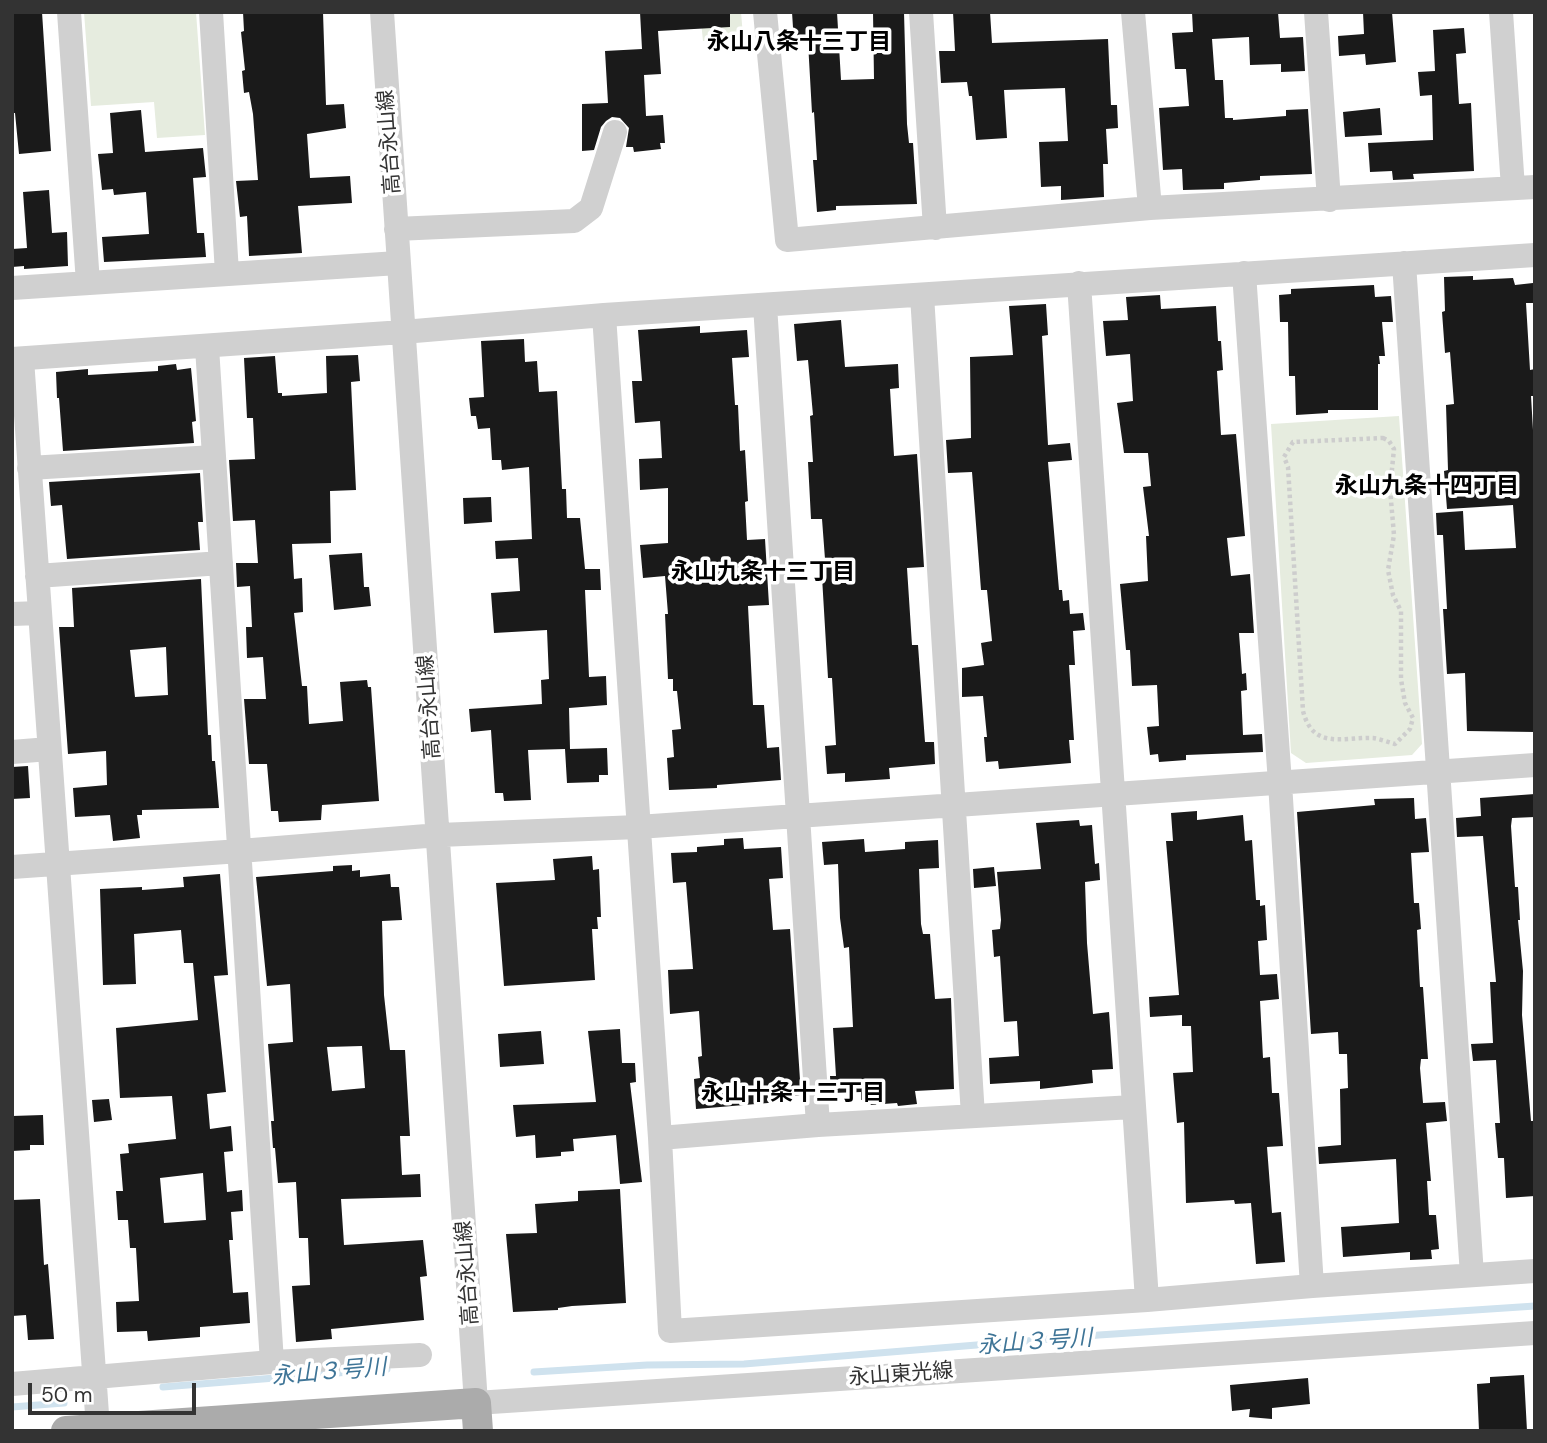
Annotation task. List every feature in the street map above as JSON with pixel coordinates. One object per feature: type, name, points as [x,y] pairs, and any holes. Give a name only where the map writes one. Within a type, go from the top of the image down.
[{"type":"main road","points":[[66,1431],[477,1417]]},
{"type":"street","points":[[69,12],[88,284]]},
{"type":"street","points":[[211,12],[227,274]]},
{"type":"street","name":"高台永山線","points":[[382,12],[477,1417]]},
{"type":"street","points":[[765,12],[787,240],[1150,208],[1524,187],[1501,12]]},
{"type":"street","points":[[921,12],[935,228]]},
{"type":"street","points":[[1133,12],[1150,208]]},
{"type":"street","points":[[1316,12],[1329,200]]},
{"type":"street","points":[[396,229],[574,221],[591,208],[615,132]]},
{"type":"street","points":[[98,1428],[40,612],[37,576],[22,502],[30,468],[17,359],[207,347],[604,315],[1535,255]]},
{"type":"street","points":[[12,288],[398,263]]},
{"type":"street","points":[[1404,263],[1472,1275]]},
{"type":"street","points":[[1244,273],[1312,1286]]},
{"type":"street","points":[[1079,283],[1147,1300]]},
{"type":"street","points":[[922,295],[973,1116]]},
{"type":"street","points":[[765,305],[818,1125]]},
{"type":"street","points":[[604,315],[660,1138],[670,1331],[1535,1271]]},
{"type":"street","points":[[207,347],[272,1362]]},
{"type":"street","points":[[30,468],[214,457]]},
{"type":"street","points":[[37,576],[221,563]]},
{"type":"street","points":[[12,614],[40,612]]},
{"type":"street","points":[[12,752],[50,749]]},
{"type":"street","points":[[12,867],[439,835],[638,827],[1535,765]]},
{"type":"street","points":[[660,1138],[818,1125],[1133,1107]]},
{"type":"street","name":"永山東光線","points":[[477,1417],[1535,1333]]},
{"type":"street","points":[[12,1384],[272,1362],[421,1355]]},
{"type":"path","points":[[1383,438],[1389,441],[1394,449],[1390,489],[1394,535],[1388,570],[1393,595],[1401,611],[1401,679],[1405,703],[1413,718],[1410,729],[1395,744],[1375,738],[1330,740],[1318,736],[1307,724],[1303,710],[1288,481],[1288,467],[1284,457],[1293,442],[1383,438]]},
{"type":"shaded area","points":[[84,12],[196,12],[205,135],[157,138],[154,102],[91,106]]},
{"type":"shaded area","points":[[700,12],[741,12],[743,36],[703,41]]},
{"type":"shaded area","points":[[1399,416],[1422,744],[1412,755],[1306,763],[1291,753],[1271,424]]},
{"type":"building","points":[[12,12],[42,12],[51,151],[19,154],[12,104]]},
{"type":"building","points":[[243,12],[323,12],[326,105],[344,104],[346,128],[307,134],[310,178],[350,176],[352,203],[298,206],[302,253],[249,256],[247,216],[240,217],[236,181],[258,180],[253,114],[249,92],[244,93],[242,71],[245,70],[241,32],[244,31]]},
{"type":"building","points":[[640,12],[730,12],[730,27],[658,31],[661,74],[644,75],[646,116],[663,115],[665,143],[660,143],[661,149],[634,152],[633,147],[626,147],[629,128],[620,118],[612,117],[601,127],[594,150],[582,151],[582,104],[608,103],[605,51],[642,49]]},
{"type":"building","points":[[792,12],[837,12],[841,80],[874,79],[873,12],[904,12],[907,124],[909,143],[913,143],[917,204],[836,206],[836,210],[817,212],[813,160],[817,160],[808,42],[794,43]]},
{"type":"building","points":[[953,12],[990,12],[992,43],[1108,39],[1111,105],[1117,105],[1118,128],[1106,129],[1108,164],[1103,164],[1104,197],[1061,200],[1061,186],[1041,187],[1039,142],[1068,141],[1065,88],[1004,90],[1007,138],[976,140],[972,96],[969,96],[967,82],[941,83],[939,51],[955,51]]},
{"type":"building","points":[[1192,12],[1278,12],[1280,38],[1303,37],[1305,71],[1281,72],[1281,64],[1250,65],[1249,37],[1212,39],[1215,80],[1223,80],[1225,118],[1233,120],[1286,116],[1286,110],[1308,109],[1312,174],[1260,176],[1260,180],[1224,183],[1224,189],[1183,190],[1182,169],[1163,170],[1159,108],[1189,106],[1186,69],[1175,69],[1172,33],[1193,32]]},
{"type":"building","points":[[1363,12],[1392,12],[1396,62],[1366,65],[1365,54],[1339,56],[1338,36],[1364,34]]},
{"type":"building","points":[[1464,28],[1466,53],[1456,54],[1459,104],[1471,103],[1474,171],[1413,174],[1414,179],[1393,180],[1392,171],[1370,172],[1368,143],[1433,140],[1432,95],[1420,96],[1418,72],[1435,71],[1433,30]]},
{"type":"building","points":[[1380,108],[1382,135],[1345,137],[1343,112]]},
{"type":"building","points":[[141,110],[145,152],[203,148],[206,177],[193,178],[197,233],[204,233],[206,257],[104,262],[102,237],[149,234],[146,192],[114,195],[113,189],[102,190],[98,154],[113,153],[110,113]]},
{"type":"building","points":[[49,190],[52,233],[67,232],[68,266],[24,269],[24,266],[12,267],[12,249],[27,248],[23,192]]},
{"type":"building","points":[[1473,276],[1473,280],[1513,278],[1515,285],[1533,283],[1535,303],[1526,303],[1530,370],[1535,369],[1535,396],[1531,396],[1535,464],[1535,732],[1467,731],[1465,673],[1447,674],[1443,609],[1447,609],[1443,535],[1437,535],[1436,513],[1463,511],[1465,550],[1516,548],[1513,505],[1447,509],[1444,471],[1448,470],[1446,405],[1454,404],[1450,352],[1445,353],[1442,312],[1445,311],[1444,277]]},
{"type":"building","points":[[1374,285],[1375,297],[1391,296],[1393,322],[1382,322],[1385,356],[1379,356],[1378,410],[1328,410],[1328,413],[1296,415],[1295,376],[1289,376],[1288,322],[1280,322],[1279,295],[1291,294],[1291,289]]},
{"type":"building","points":[[1160,295],[1161,309],[1216,306],[1223,370],[1217,371],[1221,435],[1236,434],[1245,536],[1227,538],[1231,576],[1250,574],[1254,633],[1239,633],[1242,674],[1246,673],[1247,690],[1241,691],[1243,735],[1262,734],[1263,752],[1186,755],[1186,760],[1159,762],[1158,754],[1150,755],[1147,727],[1159,726],[1157,685],[1132,686],[1130,650],[1126,650],[1120,584],[1148,581],[1146,536],[1149,536],[1143,487],[1151,486],[1148,453],[1124,453],[1117,403],[1133,401],[1130,354],[1106,356],[1103,321],[1128,320],[1126,297]]},
{"type":"building","points":[[1046,304],[1048,335],[1042,336],[1048,445],[1070,443],[1072,460],[1048,462],[1059,590],[1062,590],[1063,601],[1069,600],[1070,614],[1083,613],[1085,630],[1073,631],[1075,665],[1069,665],[1074,740],[1069,740],[1071,763],[999,769],[998,761],[986,762],[984,737],[987,737],[983,696],[962,697],[962,668],[984,665],[981,643],[992,641],[987,590],[981,590],[972,472],[948,473],[946,440],[971,438],[970,357],[1013,355],[1009,306]]},
{"type":"building","points":[[841,320],[845,367],[898,364],[899,388],[890,389],[894,456],[917,454],[924,567],[907,568],[912,645],[918,645],[925,742],[934,742],[935,764],[889,768],[890,779],[845,782],[845,773],[827,774],[825,746],[836,745],[832,678],[828,678],[821,560],[825,559],[822,519],[811,519],[808,462],[813,462],[810,416],[813,415],[808,360],[797,361],[794,324]]},
{"type":"building","points":[[700,326],[700,333],[747,330],[749,357],[732,358],[735,405],[738,405],[740,451],[745,450],[747,540],[765,539],[769,605],[748,606],[753,705],[764,705],[767,748],[779,747],[781,780],[717,785],[717,788],[669,790],[667,758],[674,757],[672,730],[681,729],[677,691],[673,691],[673,679],[668,679],[665,576],[643,578],[640,545],[668,543],[668,488],[640,490],[639,459],[662,458],[660,421],[635,423],[632,381],[642,381],[638,330]]},
{"type":"building","points":[[524,339],[525,362],[537,361],[539,392],[557,391],[562,489],[566,489],[567,518],[580,518],[585,569],[600,569],[601,590],[585,590],[589,677],[606,676],[607,705],[569,708],[570,749],[607,748],[608,775],[599,775],[599,782],[567,783],[565,749],[528,750],[531,800],[504,801],[503,793],[495,793],[491,730],[471,732],[469,709],[542,704],[541,680],[549,679],[547,630],[494,633],[491,593],[520,591],[518,558],[496,559],[495,541],[532,539],[529,467],[502,470],[501,460],[492,460],[490,428],[478,429],[476,416],[471,416],[469,398],[484,397],[481,341]]},
{"type":"building","points":[[358,355],[360,381],[351,382],[356,490],[330,491],[331,543],[292,544],[294,579],[302,578],[303,612],[294,613],[302,686],[307,686],[309,724],[343,721],[340,682],[367,680],[368,687],[371,687],[379,801],[322,805],[321,820],[279,822],[278,811],[271,811],[267,764],[249,764],[244,699],[266,699],[263,657],[247,658],[246,627],[252,627],[250,586],[237,587],[236,563],[258,563],[255,520],[233,521],[229,460],[255,459],[253,418],[247,418],[244,358],[275,356],[278,393],[282,393],[282,396],[327,393],[326,356]]},
{"type":"building","points":[[176,364],[177,370],[191,368],[196,421],[192,422],[194,443],[63,451],[56,372],[88,369],[88,375],[158,371],[158,366]]},
{"type":"building","points":[[200,473],[203,522],[198,522],[200,550],[67,559],[62,505],[51,506],[49,482]]},
{"type":"building","points":[[491,497],[492,522],[464,524],[463,498]]},
{"type":"building","points":[[362,553],[364,587],[369,587],[371,606],[334,610],[329,555]]},
{"type":"building","points":[[201,579],[208,735],[211,735],[212,761],[215,761],[219,808],[142,810],[142,815],[137,815],[140,838],[113,841],[110,815],[75,817],[73,788],[107,785],[106,751],[68,754],[59,627],[74,627],[72,588]],"holes":[[[166,647],[168,695],[135,697],[130,650]]]},
{"type":"building","points":[[28,766],[30,798],[12,799],[12,767]]},
{"type":"building","points":[[1535,794],[1535,817],[1512,818],[1511,826],[1523,971],[1522,1015],[1531,1121],[1534,1121],[1535,1196],[1506,1198],[1504,1158],[1498,1158],[1495,1123],[1500,1123],[1496,1060],[1473,1061],[1471,1044],[1493,1043],[1490,982],[1496,982],[1483,836],[1457,837],[1456,818],[1481,816],[1480,798]]},
{"type":"building","points":[[1414,798],[1415,819],[1426,818],[1429,852],[1411,853],[1414,903],[1419,903],[1421,929],[1417,930],[1420,987],[1423,987],[1428,1059],[1421,1059],[1423,1103],[1445,1102],[1447,1121],[1426,1123],[1431,1181],[1427,1181],[1429,1215],[1436,1215],[1439,1249],[1431,1250],[1432,1259],[1410,1260],[1410,1252],[1343,1257],[1341,1227],[1399,1223],[1396,1159],[1319,1164],[1318,1147],[1341,1145],[1340,1089],[1348,1088],[1347,1054],[1339,1054],[1338,1032],[1311,1034],[1297,812],[1375,805],[1374,799]]},
{"type":"building","points":[[1197,811],[1197,820],[1243,815],[1245,841],[1252,840],[1256,900],[1260,900],[1260,906],[1265,905],[1267,940],[1258,941],[1260,975],[1277,974],[1279,999],[1260,1001],[1263,1058],[1270,1057],[1272,1093],[1279,1093],[1283,1146],[1267,1147],[1272,1213],[1281,1212],[1285,1262],[1256,1264],[1251,1203],[1235,1204],[1234,1200],[1186,1203],[1184,1122],[1177,1123],[1173,1073],[1193,1072],[1191,1026],[1182,1026],[1182,1015],[1150,1017],[1149,997],[1179,995],[1166,841],[1173,841],[1171,813]]},
{"type":"building","points":[[1079,820],[1080,826],[1092,825],[1095,864],[1099,863],[1100,880],[1085,882],[1087,943],[1093,1014],[1109,1012],[1113,1069],[1092,1070],[1093,1083],[1040,1089],[1040,1081],[990,1084],[989,1058],[1019,1056],[1017,1021],[1004,1022],[1000,956],[994,957],[992,930],[1000,929],[1001,920],[997,872],[1041,869],[1036,823]]},
{"type":"building","points":[[743,838],[744,849],[781,847],[783,878],[769,879],[773,930],[790,929],[801,1095],[780,1097],[780,1102],[696,1109],[694,1079],[700,1078],[698,1057],[702,1056],[699,1011],[670,1014],[668,970],[693,969],[686,882],[673,883],[671,853],[697,852],[697,847],[724,845],[724,839]]},
{"type":"building","points":[[864,839],[865,852],[905,849],[905,842],[938,840],[939,868],[919,869],[921,924],[923,934],[930,934],[935,999],[951,998],[954,1089],[915,1091],[917,1104],[869,1105],[868,1099],[861,1100],[861,1092],[831,1093],[830,1076],[836,1076],[833,1028],[853,1027],[849,947],[844,948],[840,918],[838,864],[824,865],[822,842]]},
{"type":"building","points":[[592,856],[593,870],[599,869],[601,917],[597,917],[598,929],[592,929],[595,980],[504,986],[496,883],[555,880],[553,859]]},
{"type":"building","points":[[352,865],[352,871],[360,870],[360,877],[390,874],[391,887],[399,887],[402,920],[382,921],[384,995],[390,1050],[405,1050],[410,1136],[400,1136],[402,1175],[420,1174],[421,1197],[341,1199],[344,1245],[423,1240],[427,1276],[420,1277],[424,1320],[331,1329],[332,1339],[296,1342],[292,1286],[310,1285],[308,1238],[299,1238],[296,1182],[278,1183],[271,1121],[274,1121],[268,1044],[293,1042],[290,984],[267,986],[256,877],[333,871],[333,866]],"holes":[[[362,1046],[365,1088],[332,1091],[327,1047]]]},
{"type":"building","points":[[994,867],[996,886],[974,888],[973,869]]},
{"type":"building","points":[[220,874],[228,975],[214,976],[226,1092],[207,1094],[210,1129],[231,1126],[233,1151],[224,1152],[227,1192],[242,1190],[243,1211],[231,1212],[233,1240],[229,1240],[233,1293],[248,1292],[250,1323],[200,1327],[200,1337],[148,1341],[147,1331],[117,1332],[116,1302],[139,1301],[136,1248],[130,1248],[128,1220],[118,1220],[116,1191],[123,1191],[120,1154],[129,1153],[128,1144],[176,1139],[172,1096],[120,1098],[116,1028],[198,1020],[193,963],[184,963],[181,930],[134,934],[136,984],[103,985],[100,889],[184,887],[183,877]],"holes":[[[203,1173],[206,1220],[164,1223],[160,1178]]]},
{"type":"building","points":[[620,1029],[622,1063],[635,1063],[636,1082],[630,1083],[642,1182],[620,1184],[616,1135],[573,1139],[574,1151],[561,1152],[561,1156],[536,1158],[535,1135],[516,1137],[513,1105],[596,1102],[588,1031]]},
{"type":"building","points":[[541,1031],[544,1064],[500,1067],[498,1034]]},
{"type":"building","points":[[109,1099],[112,1120],[94,1122],[92,1100]]},
{"type":"building","points":[[43,1115],[44,1145],[30,1145],[30,1150],[12,1151],[12,1116]]},
{"type":"building","points":[[620,1189],[626,1303],[513,1312],[506,1234],[537,1233],[535,1204],[578,1201],[578,1191]]},
{"type":"building","points":[[40,1199],[44,1265],[48,1264],[54,1339],[28,1340],[26,1315],[12,1316],[12,1200]]},
{"type":"building","points":[[1524,1375],[1527,1431],[1479,1431],[1477,1384],[1490,1383],[1490,1377]]},
{"type":"building","points":[[1308,1378],[1310,1404],[1272,1408],[1272,1419],[1249,1417],[1250,1409],[1232,1411],[1230,1385]]},
{"type":"waterway","name":"永山３号川","points":[[534,1372],[647,1365],[744,1364],[1099,1335],[1535,1306]]},
{"type":"waterway","name":"永山３号川","points":[[163,1387],[387,1369]]},
{"type":"waterway","name":"永山３号川","points":[[12,1407],[64,1403]]},
{"type":"district","name":"永山八条十三丁目","points":[[799,43]]},
{"type":"district","name":"永山九条十四丁目","points":[[1427,487]]},
{"type":"district","name":"永山九条十三丁目","points":[[763,573]]},
{"type":"district","name":"永山十条十三丁目","points":[[793,1094]]}]
